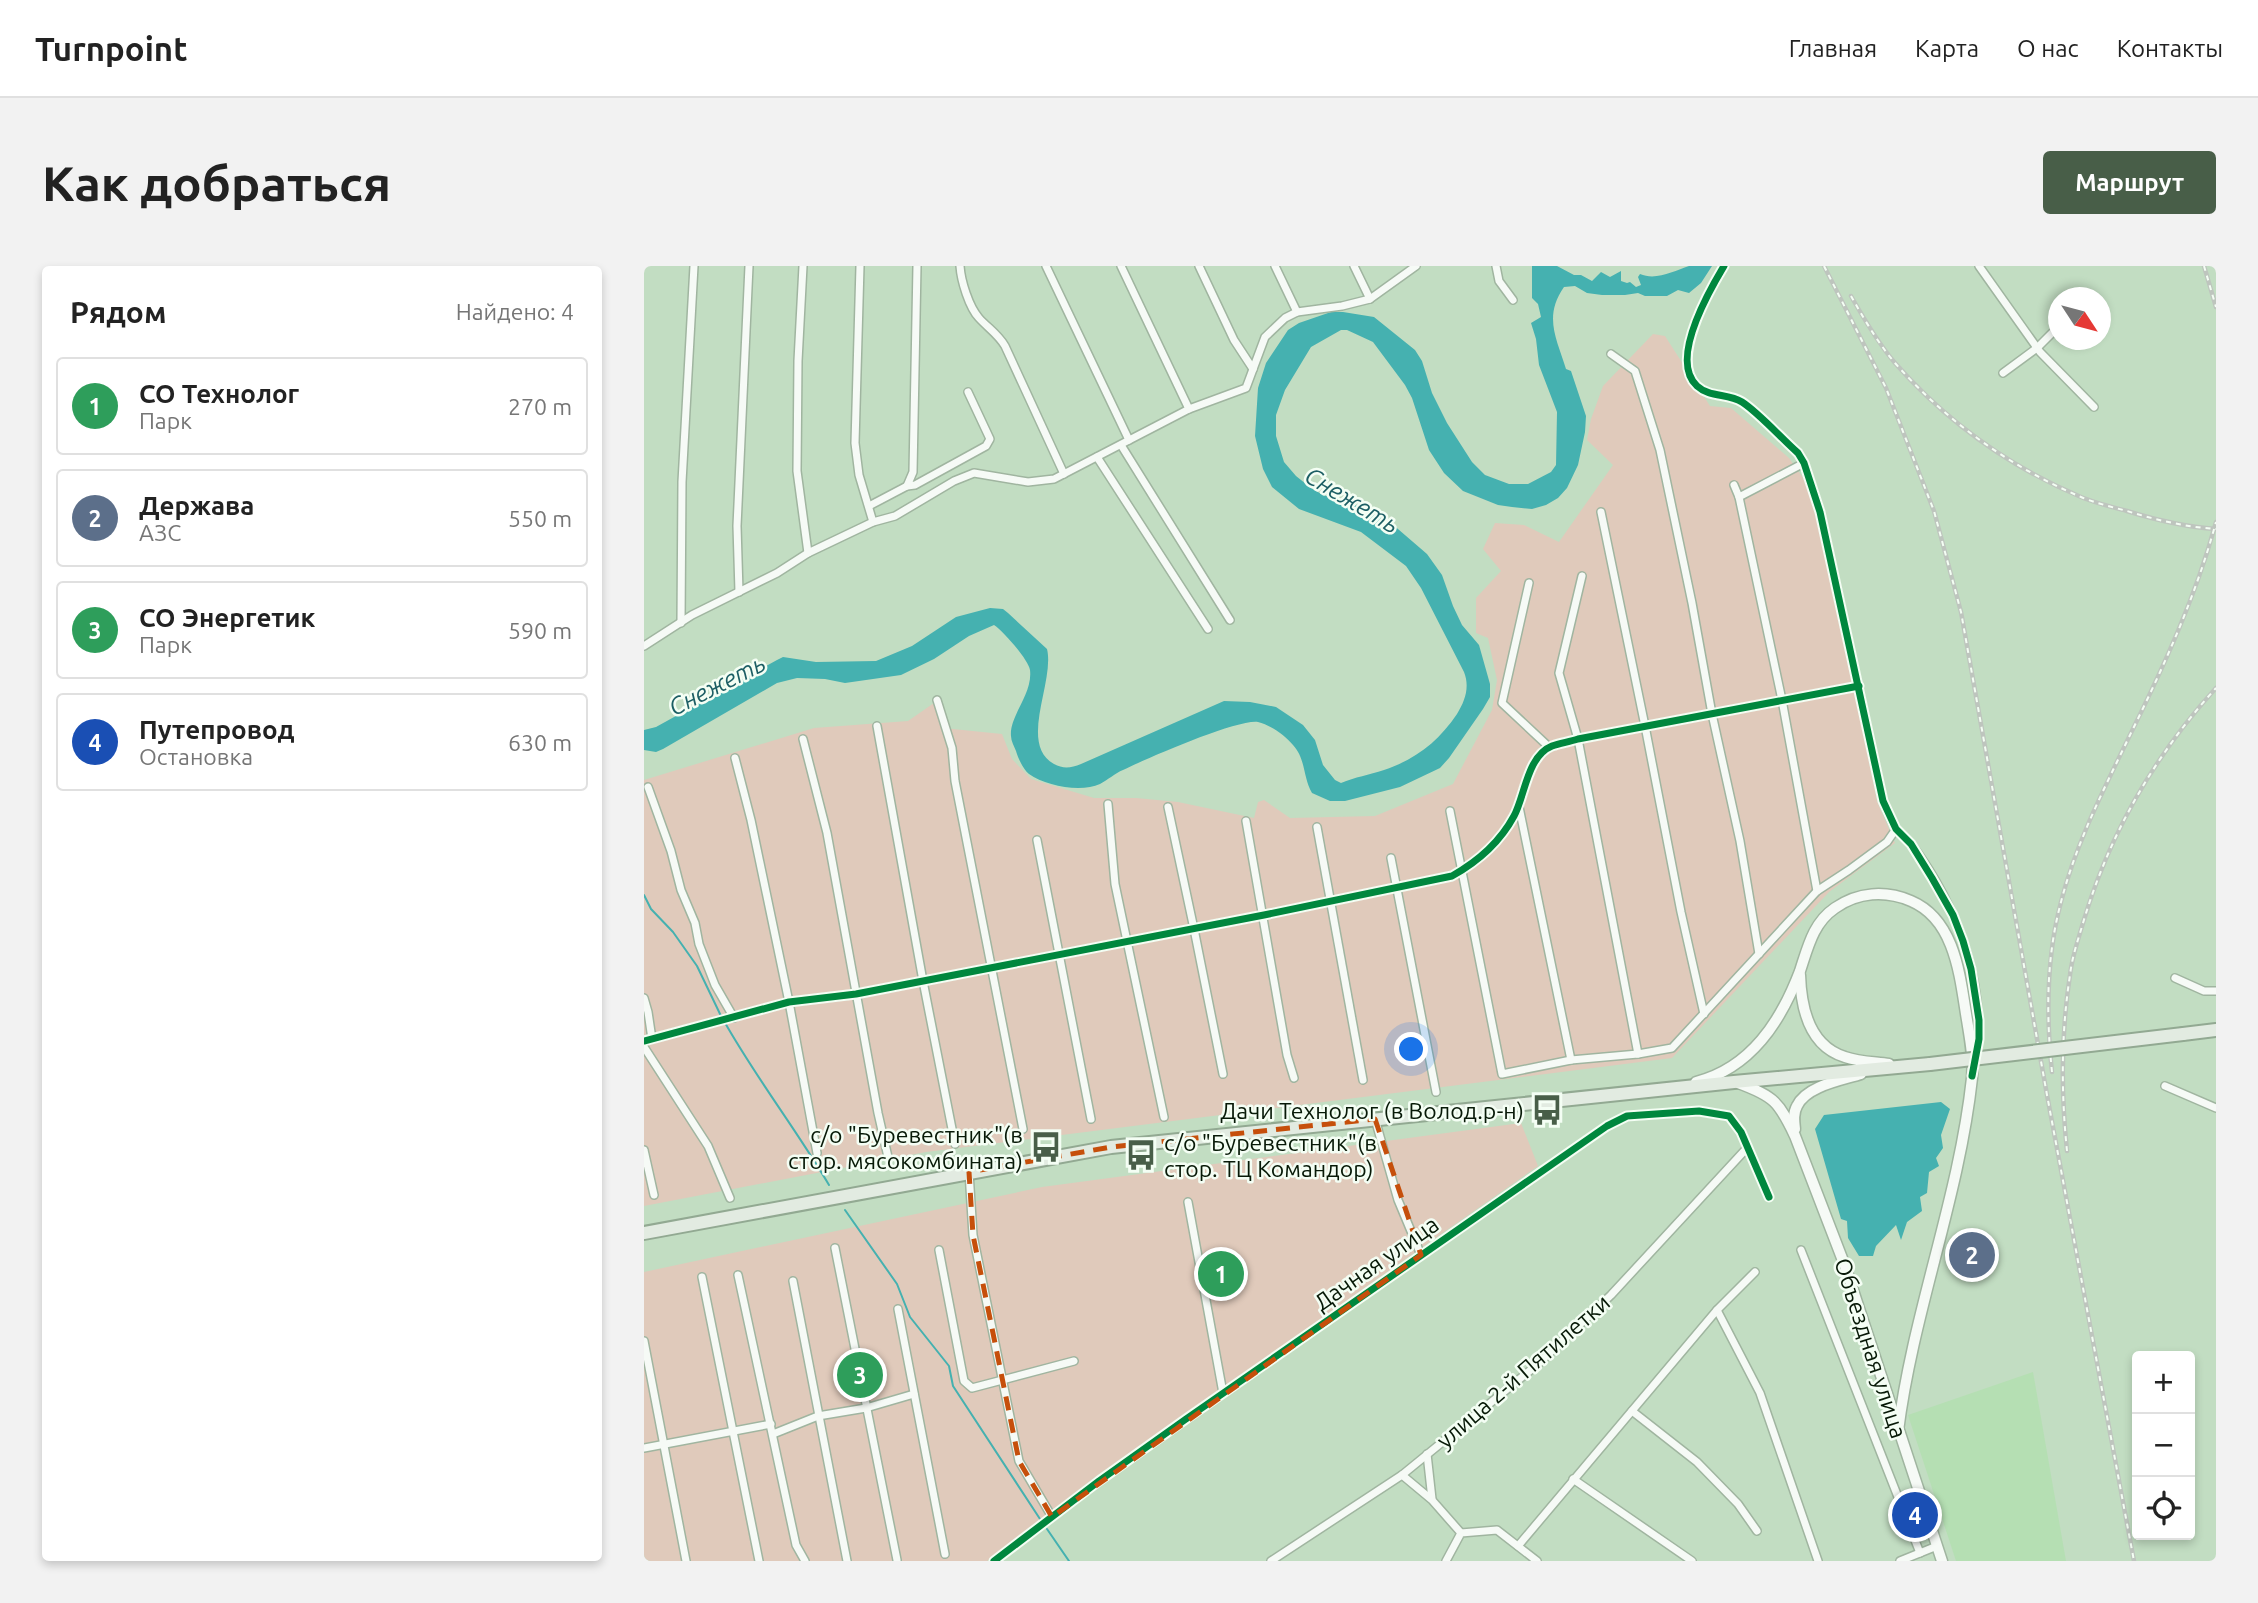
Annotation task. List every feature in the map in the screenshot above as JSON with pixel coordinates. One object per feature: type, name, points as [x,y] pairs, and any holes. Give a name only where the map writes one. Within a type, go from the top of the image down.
[{"type":"main road","points":[[644,1233],[1111,1147],[1669,1088],[1912,1066],[2216,1030]]},
{"type":"street","points":[[681,623],[682,482],[694,266]]},
{"type":"street","points":[[740,592],[737,526],[749,266]]},
{"type":"street","points":[[803,266],[798,361],[797,471],[808,553]]},
{"type":"street","points":[[860,266],[855,443],[859,475],[873,522]]},
{"type":"street","points":[[907,486],[913,472],[917,266]]},
{"type":"street","points":[[960,266],[973,309],[977,316],[1000,336],[1064,474]]},
{"type":"street","points":[[1046,266],[1125,442],[1230,620]]},
{"type":"street","points":[[1121,266],[1189,409]]},
{"type":"street","points":[[1199,266],[1234,340],[1253,369]]},
{"type":"street","points":[[1275,266],[1297,312]]},
{"type":"street","points":[[1354,266],[1370,299]]},
{"type":"street","points":[[644,646],[692,615],[740,592],[808,553],[873,522],[895,516],[954,481],[974,473],[1028,482],[1054,479],[1189,409],[1245,388],[1265,337],[1285,318],[1297,312],[1370,299],[1416,266]]},
{"type":"street","points":[[1496,266],[1499,281],[1513,300]]},
{"type":"street","points":[[1724,266],[1698,312],[1691,335],[1688,373],[1696,385],[1708,394],[1740,400],[1798,453],[1804,463],[1820,512],[1883,801],[1896,829],[1911,844],[1953,915],[1971,970],[1979,1020],[1979,1039],[1954,1180],[1914,1338],[1902,1395],[1898,1431]]},
{"type":"street","points":[[1979,266],[2037,348],[2094,407]]},
{"type":"street","points":[[2003,373],[2048,338]]},
{"type":"street","points":[[1611,354],[1635,372],[1660,450],[1740,841],[1759,954]]},
{"type":"street","points":[[869,506],[907,486],[915,485],[986,446],[990,439],[968,392]]},
{"type":"street","points":[[1097,457],[1208,629]]},
{"type":"street","points":[[1739,497],[1804,463]]},
{"type":"street","points":[[1734,485],[1739,497],[1782,700],[1817,891]]},
{"type":"street","points":[[1601,512],[1704,1014]]},
{"type":"street","points":[[1582,576],[1559,673],[1578,739],[1638,1054]]},
{"type":"street","points":[[1529,583],[1502,703],[1549,747]]},
{"type":"street","points":[[644,999],[648,1012],[648,1040],[789,1002],[856,994],[1452,876],[1471,866],[1494,844],[1515,816],[1526,780],[1538,757],[1549,747],[1578,739],[1859,686]]},
{"type":"street","points":[[937,700],[951,748],[1023,1129]]},
{"type":"street","points":[[877,726],[955,1144]]},
{"type":"street","points":[[803,738],[827,833],[888,1157]]},
{"type":"street","points":[[735,758],[751,820],[789,1002],[817,1153]]},
{"type":"street","points":[[648,788],[671,851],[681,890],[695,923],[699,944],[715,985],[734,1018]]},
{"type":"street","points":[[1108,804],[1115,884],[1164,1117]]},
{"type":"street","points":[[1518,805],[1571,1060]]},
{"type":"street","points":[[1168,807],[1223,1074]]},
{"type":"street","points":[[1450,811],[1464,870],[1502,1074],[1571,1060],[1672,1048],[1817,891],[1887,842],[1896,829]]},
{"type":"street","points":[[1246,821],[1287,1055],[1294,1077]]},
{"type":"street","points":[[1317,827],[1363,1080]]},
{"type":"street","points":[[1037,840],[1091,1119]]},
{"type":"street","points":[[1391,858],[1436,1092]]},
{"type":"street","points":[[1669,1088],[1700,1082],[1723,1073],[1760,1044],[1781,1014],[1818,926],[1828,913],[1842,903],[1875,893],[1890,894],[1917,904],[1936,919],[1954,953],[1959,973],[1970,1038],[1972,1076]]},
{"type":"street","points":[[1800,971],[1804,1012],[1809,1026],[1823,1044],[1845,1058],[1912,1066]]},
{"type":"street","points":[[2175,978],[2204,991],[2216,991]]},
{"type":"street","points":[[644,1047],[708,1146],[730,1198]]},
{"type":"street","points":[[1795,1136],[1794,1117],[1796,1107],[1802,1099],[1812,1091],[1874,1070]]},
{"type":"street","name":"Объездная улица","points":[[1734,1082],[1771,1097],[1786,1117],[1795,1136],[1845,1266],[1942,1561]]},
{"type":"street","points":[[2165,1086],[2216,1108]]},
{"type":"street","name":"Дачная улица","points":[[994,1561],[1223,1393],[1607,1126],[1627,1116],[1699,1111],[1729,1116],[1741,1132],[1769,1197]]},
{"type":"street","points":[[1375,1119],[1398,1200],[1420,1255]]},
{"type":"street","name":"улица 2-й Пятилетки","points":[[1271,1561],[1402,1475],[1538,1364],[1611,1295],[1747,1148]]},
{"type":"street","points":[[644,1150],[653,1195]]},
{"type":"street","points":[[970,1172],[973,1235],[1018,1461],[1052,1517]]},
{"type":"street","points":[[1188,1202],[1223,1393]]},
{"type":"street","points":[[835,1248],[897,1560]]},
{"type":"street","points":[[939,1250],[964,1381],[972,1388],[1074,1361]]},
{"type":"street","points":[[1801,1250],[1920,1553]]},
{"type":"street","points":[[1518,1546],[1717,1310],[1755,1272]]},
{"type":"street","points":[[738,1275],[796,1545],[805,1561]]},
{"type":"street","points":[[702,1277],[758,1561]]},
{"type":"street","points":[[793,1281],[847,1561]]},
{"type":"street","points":[[898,1309],[945,1554]]},
{"type":"street","points":[[1717,1310],[1760,1393],[1818,1561]]},
{"type":"street","points":[[644,1341],[687,1561]]},
{"type":"street","points":[[774,1433],[818,1416],[866,1408],[914,1394]]},
{"type":"street","points":[[1889,1398],[1897,1399],[1902,1395]]},
{"type":"street","points":[[1632,1411],[1698,1462],[1738,1504],[1756,1531]]},
{"type":"street","points":[[644,1448],[771,1424]]},
{"type":"street","points":[[1427,1454],[1432,1500]]},
{"type":"street","points":[[1402,1475],[1432,1500],[1461,1533]]},
{"type":"street","points":[[1573,1479],[1692,1561]]},
{"type":"street","points":[[1461,1533],[1497,1530],[1537,1561]]},
{"type":"street","points":[[1446,1561],[1461,1533]]},
{"type":"street","points":[[1900,1561],[1937,1546]]},
{"type":"highlighted area","points":[[1375,1119],[1421,1255],[1052,1517],[1019,1461],[973,1235],[969,1172],[1111,1147]]},
{"type":"shaded area","points":[[1653,334],[1665,336],[1710,406],[1731,408],[1789,458],[1814,493],[1877,801],[1895,843],[1829,892],[1672,1058],[926,1152],[644,1206],[644,780],[814,728],[908,721],[934,703],[943,728],[1002,734],[1012,759],[1031,779],[1094,798],[1178,802],[1254,818],[1258,802],[1264,800],[1290,818],[1375,816],[1453,784],[1492,710],[1497,680],[1488,638],[1476,633],[1476,598],[1501,571],[1483,549],[1495,523],[1524,525],[1559,542],[1613,465],[1587,440],[1591,419],[1603,386]]},
{"type":"shaded area","points":[[1521,1123],[1538,1166],[1095,1477],[987,1561],[644,1561],[644,1272],[1042,1187]]},
{"type":"shaded area","points":[[2033,1372],[2066,1561],[1956,1561],[1908,1415]]},
{"type":"water","points":[[1532,266],[1557,266],[1592,281],[1601,272],[1610,277],[1621,271],[1621,281],[1630,282],[1636,287],[1641,285],[1638,277],[1640,274],[1659,276],[1689,266],[1712,266],[1701,283],[1689,293],[1678,290],[1667,296],[1645,296],[1638,293],[1602,295],[1587,293],[1575,286],[1564,287],[1554,308],[1554,328],[1566,369],[1571,371],[1586,416],[1585,432],[1578,465],[1567,488],[1558,498],[1546,505],[1532,509],[1498,505],[1463,491],[1444,473],[1429,450],[1405,385],[1373,342],[1347,330],[1341,330],[1311,347],[1285,390],[1276,415],[1276,436],[1284,462],[1296,476],[1323,495],[1384,517],[1427,554],[1442,575],[1462,625],[1479,645],[1490,684],[1490,697],[1440,768],[1400,787],[1345,801],[1330,801],[1312,793],[1300,756],[1290,741],[1258,722],[1231,727],[1191,741],[1120,771],[1092,787],[1064,787],[1045,782],[1025,769],[1011,738],[1011,728],[1028,688],[1030,670],[1015,646],[994,625],[969,636],[934,659],[901,675],[845,683],[797,678],[777,683],[663,749],[656,752],[644,750],[644,730],[656,727],[783,657],[816,662],[876,661],[912,646],[956,617],[990,608],[1003,609],[1047,649],[1048,663],[1038,728],[1039,742],[1044,755],[1057,766],[1081,764],[1224,701],[1276,707],[1303,725],[1315,740],[1323,765],[1335,780],[1341,783],[1406,761],[1434,741],[1457,714],[1466,694],[1464,672],[1421,588],[1406,566],[1361,532],[1299,509],[1272,487],[1263,469],[1255,436],[1258,388],[1266,363],[1288,330],[1299,323],[1331,312],[1374,317],[1415,350],[1447,423],[1472,462],[1485,475],[1509,484],[1528,484],[1551,472],[1556,465],[1557,412],[1539,365],[1531,323],[1541,317],[1538,304],[1532,298]]},
{"type":"water","points":[[1941,1102],[1950,1109],[1941,1135],[1943,1148],[1936,1158],[1939,1166],[1929,1172],[1927,1193],[1920,1197],[1922,1211],[1907,1222],[1901,1240],[1896,1225],[1876,1246],[1873,1256],[1859,1256],[1848,1238],[1847,1221],[1841,1219],[1815,1129],[1824,1115]]},
{"type":"waterway","points":[[644,895],[651,909],[673,932],[697,966],[721,1016]]},
{"type":"waterway","points":[[724,1021],[829,1185]]},
{"type":"waterway","points":[[845,1210],[897,1284],[910,1317],[949,1366],[953,1386],[1040,1519]]},
{"type":"waterway","points":[[1047,1529],[1069,1561]]},
{"type":"railway","points":[[1824,266],[1886,388],[1934,511],[1961,612],[2134,1561]]},
{"type":"railway","points":[[2204,266],[2216,307]]},
{"type":"railway","points":[[1851,296],[1895,363],[1958,423],[2004,457],[2029,472],[2092,501],[2171,523],[2216,529]]},
{"type":"railway","points":[[2052,1072],[2048,1008],[2050,965],[2056,923],[2067,880],[2091,817],[2178,630],[2199,577],[2216,522]]},
{"type":"railway","points":[[2067,1151],[2063,1085],[2065,1019],[2072,962],[2083,923],[2106,859],[2136,798],[2173,741],[2216,688]]},
{"type":"cycle path","points":[[1724,266],[1694,326],[1687,360],[1690,374],[1702,390],[1737,399],[1749,407],[1798,453],[1804,463],[1820,512],[1883,801],[1896,829],[1911,844],[1953,915],[1971,969],[1979,1020],[1979,1039],[1972,1076]]},
{"type":"cycle path","points":[[644,1041],[789,1002],[856,994],[1452,876],[1479,858],[1502,834],[1518,808],[1537,758],[1552,746],[1859,686]]},
{"type":"cycle path","points":[[994,1561],[1186,1419],[1607,1126],[1627,1116],[1699,1111],[1729,1116],[1741,1132],[1769,1197]]},
{"type":"place","name":"Дачи Технолог (в Волод.р-н)","points":[[1547,1110]]},
{"type":"place","name":"с/о \"Буревестник\"(в стор. мясокомбината)","points":[[1046,1147]]},
{"type":"place","name":"с/о \"Буревестник\"(в стор. ТЦ Командор)","points":[[1141,1155]]},
{"type":"place","name":"Держава","points":[[1972,1255]]},
{"type":"place","name":"СО Технолог","points":[[1221,1274]]},
{"type":"place","name":"СО Энергетик","points":[[860,1375]]},
{"type":"place","name":"Путепровод","points":[[1915,1515]]},
{"type":"water label","name":"Снежеть","points":[[1352,500]]},
{"type":"water label","name":"Снежеть","points":[[717,685]]}]
